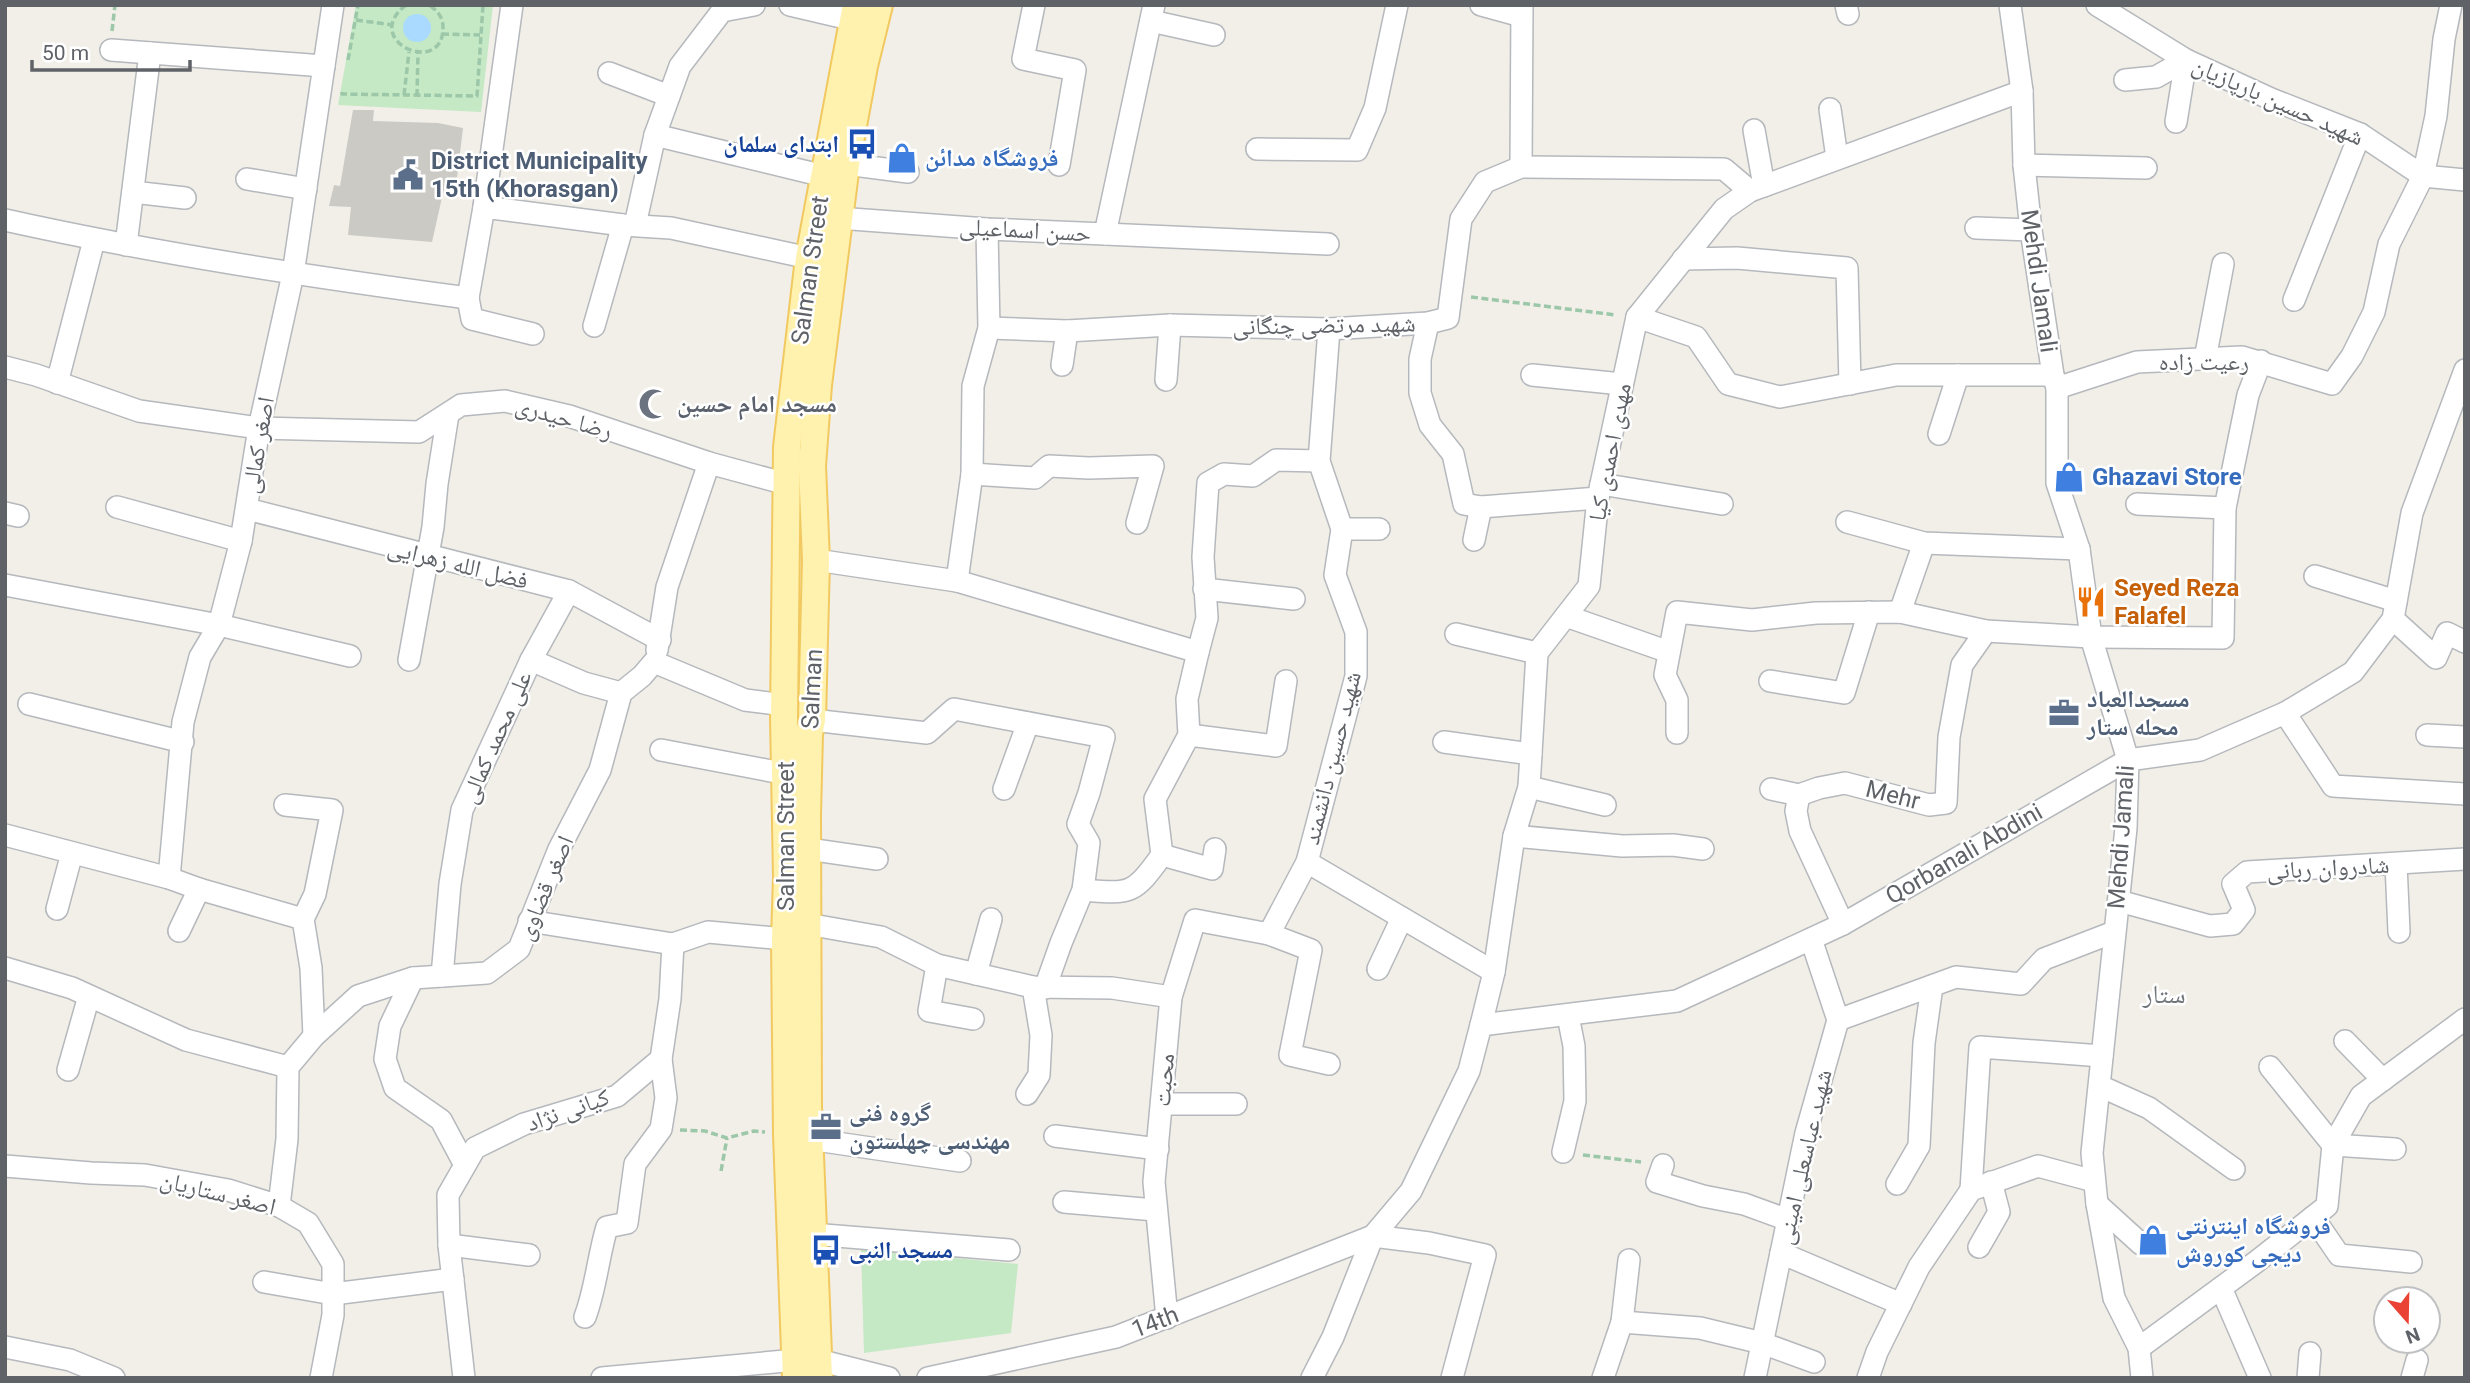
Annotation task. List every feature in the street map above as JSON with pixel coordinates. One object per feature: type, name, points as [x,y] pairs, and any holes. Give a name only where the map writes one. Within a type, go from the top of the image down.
[{"type":"main road","name":"Salman","points":[[807,1369],[813,1234],[798,1136],[808,849],[797,776],[812,720],[816,560],[812,466],[818,385],[838,218],[835,170],[879,5]]},
{"type":"main road","name":"Salman Street","points":[[807,1369],[798,1136],[785,939],[787,877],[797,776],[784,705],[787,447],[809,258],[835,170],[855,13]]},
{"type":"street","name":"اصغر کمالی","points":[[169,878],[183,722],[200,657],[219,625],[241,541],[259,428],[293,274],[333,5]]},
{"type":"street","points":[[512,5],[484,207],[468,298],[472,319],[533,334]]},
{"type":"street","points":[[594,326],[680,66],[717,8],[754,5]]},
{"type":"street","points":[[790,5],[855,13]]},
{"type":"street","points":[[1034,5],[1023,59],[1075,70],[1059,165]]},
{"type":"street","points":[[1257,149],[1357,150],[1374,108],[1397,5]]},
{"type":"street","points":[[1481,5],[1522,10],[1521,167]]},
{"type":"street","name":"Mehdi Jamali","points":[[2010,5],[2022,91],[2024,165],[2031,230],[2055,381],[2057,483],[2079,549],[2091,637],[2128,760],[2126,828],[2092,1153],[2097,1204],[2114,1298],[2139,1348],[2142,1378]]},
{"type":"street","name":"شهید حسین بارپازیان","points":[[2097,5],[2186,60],[2272,99],[2360,134],[2424,176],[2465,180]]},
{"type":"street","points":[[2424,176],[2436,116],[2444,39],[2451,5]]},
{"type":"street","points":[[1153,13],[1214,35]]},
{"type":"street","name":"حسن اسماعیلی","points":[[838,218],[1105,234],[1153,13]]},
{"type":"street","points":[[111,50],[324,66]]},
{"type":"street","points":[[126,245],[150,53]]},
{"type":"street","points":[[2125,80],[2156,77],[2186,60]]},
{"type":"street","points":[[2176,122],[2186,60]]},
{"type":"street","points":[[609,73],[669,96]]},
{"type":"street","name":"مهدی احمدی کیا","points":[[1537,653],[1589,586],[1599,491],[1637,317],[1724,209],[1757,188],[2022,91]]},
{"type":"street","points":[[1830,109],[1837,158]]},
{"type":"street","points":[[1754,130],[1757,188]]},
{"type":"street","points":[[2294,300],[2360,134]]},
{"type":"street","points":[[655,135],[835,170],[908,172]]},
{"type":"street","points":[[2024,165],[2146,167]]},
{"type":"street","name":"شهید مرتضی چنگانی","points":[[989,328],[1067,331],[1170,325],[1329,329],[1428,323],[1448,318],[1461,219],[1485,182],[1521,167],[1724,169],[1757,188]]},
{"type":"street","name":"رعیت زاده","points":[[1637,317],[1696,337],[1728,384],[1780,397],[1896,375],[1958,375],[2055,381],[2137,362],[2242,357],[2332,384],[2352,356],[2374,312],[2389,244],[2424,176]]},
{"type":"street","points":[[247,178],[306,190]]},
{"type":"street","points":[[133,192],[186,198]]},
{"type":"street","points":[[484,207],[671,228],[809,258]]},
{"type":"street","points":[[5,220],[94,240],[293,274],[468,298]]},
{"type":"street","points":[[1976,228],[2031,230]]},
{"type":"street","points":[[957,581],[972,474],[973,386],[989,328],[987,229]]},
{"type":"street","points":[[1105,234],[1328,244]]},
{"type":"street","points":[[58,383],[94,240]]},
{"type":"street","points":[[1683,259],[1737,258],[1847,268],[1850,384]]},
{"type":"street","points":[[2205,359],[2223,264]]},
{"type":"street","points":[[1428,323],[1420,359],[1420,393],[1430,425],[1453,454],[1464,505],[1481,507],[1599,491],[1722,504]]},
{"type":"street","points":[[1166,380],[1170,325]]},
{"type":"street","name":"شهید حسین دانشمند","points":[[1269,934],[1307,862],[1356,676],[1356,632],[1335,575],[1342,530],[1319,461],[1329,329]]},
{"type":"street","points":[[1062,365],[1067,331]]},
{"type":"street","points":[[1677,733],[1677,699],[1665,675],[1677,612],[1752,620],[1816,613],[1900,612],[1986,631],[2091,637],[2223,638],[2225,508],[2248,396],[2261,361]]},
{"type":"street","name":"رضا حیدری","points":[[5,367],[139,411],[259,428],[419,432],[461,405],[505,401],[569,416],[709,463],[787,484]]},
{"type":"street","name":"Qorbanali Abdini","points":[[1481,1025],[1677,1002],[1843,924],[2128,760],[2200,750],[2285,713],[2353,672],[2395,610],[2412,513],[2457,414],[2465,370]]},
{"type":"street","points":[[1532,375],[1622,384]]},
{"type":"street","points":[[1939,434],[1958,375]]},
{"type":"street","points":[[409,660],[428,557],[448,414]]},
{"type":"street","points":[[1083,890],[1121,893],[1143,882],[1162,855],[1155,799],[1189,735],[1187,699],[1207,618],[1203,557],[1208,483],[1224,474],[1253,476],[1276,460],[1319,461]]},
{"type":"street","points":[[531,660],[584,683],[621,694],[642,677],[653,662],[660,640],[667,587],[709,463]]},
{"type":"street","points":[[972,474],[1035,478],[1049,466],[1153,466],[1138,523]]},
{"type":"street","points":[[2137,504],[2225,508]]},
{"type":"street","points":[[117,507],[241,541]]},
{"type":"street","points":[[1474,540],[1481,507]]},
{"type":"street","name":"فضل الله زهرایی","points":[[247,509],[569,592],[660,640]]},
{"type":"street","points":[[1847,522],[1924,543],[2079,549]]},
{"type":"street","points":[[1342,530],[1379,529]]},
{"type":"street","points":[[1900,612],[1924,543]]},
{"type":"street","points":[[816,560],[957,581],[1198,652]]},
{"type":"street","points":[[2315,576],[2395,610],[2436,658],[2447,633],[2465,642]]},
{"type":"street","points":[[5,585],[219,625],[350,656]]},
{"type":"street","points":[[1204,589],[1294,599]]},
{"type":"street","name":"علی محمد کمالی","points":[[442,976],[450,884],[462,810],[531,660],[569,592]]},
{"type":"street","points":[[1770,681],[1844,693],[1869,612]]},
{"type":"street","points":[[1566,616],[1670,652]]},
{"type":"street","name":"Mehr","points":[[1799,795],[1845,783],[1928,805],[1946,803],[1949,737],[1962,665],[1986,631]]},
{"type":"street","points":[[1312,1378],[1333,1337],[1373,1237],[1410,1191],[1469,1071],[1493,972],[1514,836],[1529,787],[1537,653],[1456,634]]},
{"type":"street","points":[[653,662],[745,701],[784,705]]},
{"type":"street","points":[[1189,735],[1276,746],[1286,681]]},
{"type":"street","name":"اصغر قضاوی","points":[[289,1067],[314,1036],[358,996],[413,978],[487,973],[519,949],[559,849],[600,770],[621,694]]},
{"type":"street","points":[[29,704],[183,742]]},
{"type":"street","points":[[812,720],[927,733],[954,709],[1104,737],[1078,824],[1089,843],[1083,890],[1039,988],[1039,1075],[1027,1094]]},
{"type":"street","points":[[2285,713],[2333,786],[2465,794]]},
{"type":"street","points":[[1004,789],[1028,723]]},
{"type":"street","points":[[2427,735],[2465,737]]},
{"type":"street","points":[[1444,742],[1531,754]]},
{"type":"street","points":[[661,750],[797,776]]},
{"type":"street","points":[[1529,787],[1605,805]]},
{"type":"street","points":[[1771,789],[1799,795],[1796,811],[1800,831],[1843,924]]},
{"type":"street","points":[[285,805],[332,810],[315,894],[303,919],[311,968],[314,1036]]},
{"type":"street","points":[[5,835],[169,878],[303,919]]},
{"type":"street","points":[[1514,836],[1622,846],[1673,845],[1703,849]]},
{"type":"street","points":[[808,849],[877,859]]},
{"type":"street","points":[[1162,855],[1212,869],[1215,849]]},
{"type":"street","points":[[57,909],[72,853]]},
{"type":"street","name":"شادروان ربانی","points":[[2119,901],[2210,926],[2233,924],[2244,909],[2233,884],[2247,872],[2465,859]]},
{"type":"street","points":[[1307,862],[1493,972]]},
{"type":"street","points":[[2396,864],[2399,932]]},
{"type":"street","points":[[179,931],[199,889]]},
{"type":"street","points":[[1378,969],[1402,918]]},
{"type":"street","points":[[976,974],[991,919]]},
{"type":"street","name":"محبت","points":[[1167,1318],[1154,1182],[1171,997],[1195,920],[1269,934]]},
{"type":"street","points":[[529,921],[673,944],[708,932],[785,939]]},
{"type":"street","points":[[807,924],[881,937],[937,965],[1039,988],[1112,988],[1171,997]]},
{"type":"street","points":[[1811,939],[1838,1020],[1956,977],[2021,984],[2044,959],[2114,932]]},
{"type":"street","points":[[1269,934],[1311,950],[1290,1055],[1329,1064]]},
{"type":"street","points":[[585,1317],[593,1296],[599,1255],[607,1227],[626,1223],[635,1164],[661,1129],[666,1098],[661,1059],[670,999],[673,944]]},
{"type":"street","points":[[937,965],[929,1011],[973,1019]]},
{"type":"street","points":[[5,968],[72,988],[186,1040],[289,1067],[287,1139],[279,1206]]},
{"type":"street","points":[[413,978],[390,1026],[385,1059],[395,1088],[441,1120],[465,1166]]},
{"type":"street","points":[[1897,1184],[1920,1146],[1924,1043],[1932,986]]},
{"type":"street","points":[[68,1070],[89,996]]},
{"type":"street","points":[[1563,1152],[1575,1101],[1574,1046],[1568,1016]]},
{"type":"street","points":[[2139,1348],[2327,1206],[2333,1145],[2361,1096],[2465,1018]]},
{"type":"street","name":"شهید عباسعلی امینی","points":[[1755,1378],[1806,1133],[1838,1020]]},
{"type":"street","points":[[2345,1041],[2383,1080]]},
{"type":"street","points":[[1979,1247],[1999,1212],[1981,1186],[1980,1047],[2102,1056]]},
{"type":"street","name":"کیانی نژاد","points":[[464,1378],[449,1245],[448,1195],[475,1149],[524,1124],[617,1096],[661,1059]]},
{"type":"street","points":[[2270,1067],[2333,1145],[2395,1149]]},
{"type":"street","points":[[2100,1086],[2149,1108],[2234,1170]]},
{"type":"street","points":[[1162,1104],[1236,1104]]},
{"type":"street","points":[[798,1136],[960,1161]]},
{"type":"street","points":[[1055,1136],[1158,1149]]},
{"type":"street","points":[[1663,1165],[1657,1182],[1703,1196],[1744,1204],[1788,1220]]},
{"type":"street","name":"اصغر ستاریان","points":[[5,1166],[145,1175],[228,1190],[279,1206],[308,1223],[333,1264],[333,1315],[321,1378]]},
{"type":"street","points":[[1868,1378],[1877,1352],[1919,1267],[1981,1186],[2038,1166],[2094,1181]]},
{"type":"street","points":[[1064,1202],[1155,1210]]},
{"type":"street","points":[[2097,1204],[2141,1244]]},
{"type":"street","points":[[2313,1217],[2339,1255],[2411,1262]]},
{"type":"street","points":[[813,1234],[1009,1250]]},
{"type":"street","points":[[1373,1237],[1429,1243],[1485,1255],[1452,1378]]},
{"type":"street","name":"14th","points":[[928,1378],[1116,1337],[1373,1237]]},
{"type":"street","points":[[449,1245],[529,1255]]},
{"type":"street","points":[[1781,1253],[1901,1304]]},
{"type":"street","points":[[1603,1378],[1622,1322],[1629,1260]]},
{"type":"street","points":[[264,1282],[333,1294],[453,1279]]},
{"type":"street","points":[[2221,1288],[2260,1378]]},
{"type":"street","points":[[1622,1322],[1700,1328],[1762,1343],[1814,1362]]},
{"type":"street","points":[[5,1347],[70,1360],[90,1373],[114,1378]]},
{"type":"street","points":[[2308,1378],[2310,1353]]},
{"type":"street","points":[[602,1378],[807,1369],[890,1378]]},
{"type":"path","points":[[346,70],[358,5]]},
{"type":"path","points":[[406,5],[400,10],[393,25],[396,41],[409,52],[418,53],[433,48],[442,34],[441,18],[430,5]]},
{"type":"path","points":[[344,82],[342,94],[477,96],[483,5]]},
{"type":"path","points":[[356,20],[393,25]]},
{"type":"path","points":[[442,34],[480,35]]},
{"type":"path","points":[[403,95],[409,52]]},
{"type":"path","points":[[417,96],[418,53]]},
{"type":"path","points":[[1451,295],[1637,317]]},
{"type":"path","points":[[661,1129],[705,1131],[727,1138],[754,1131],[798,1136]]},
{"type":"path","points":[[721,1171],[727,1138]]},
{"type":"path","points":[[1563,1152],[1663,1165]]},
{"type":"green space","points":[[356,5],[493,5],[481,112],[338,105]]},
{"type":"green space","points":[[861,1249],[1018,1264],[1011,1333],[864,1353]]},
{"type":"water","points":[[417,14],[427,18],[431,28],[427,38],[417,42],[407,38],[403,28],[407,18]]},
{"type":"building","name":"District Municipality 15th (Khorasgan)","points":[[353,110],[374,110],[373,121],[438,123],[463,128],[455,195],[443,193],[432,242],[348,235],[351,207],[329,206],[334,185],[340,186]]},
{"type":"place","name":"ابتدای سلمان","points":[[862,144]]},
{"type":"place","name":"فروشگاه مدائن","points":[[902,158]]},
{"type":"place","name":"District Municipality 15th (Khorasgan)","points":[[408,175]]},
{"type":"place","name":"مسجد امام حسین","points":[[654,404]]},
{"type":"place","name":"Ghazavi Store","points":[[2069,477]]},
{"type":"place","name":"Seyed Reza Falafel","points":[[2091,602]]},
{"type":"place","name":"مسجدالعباد محله ستار","points":[[2064,713]]},
{"type":"place","name":"گروه فنی مهندسی چهلستون","points":[[826,1127]]},
{"type":"place","name":"فروشگاه اینترنتی دیجی کوروش","points":[[2153,1240]]},
{"type":"place","name":"مسجد النبی","points":[[826,1250]]},
{"type":"district","name":"ستار","points":[[2164,994]]}]
